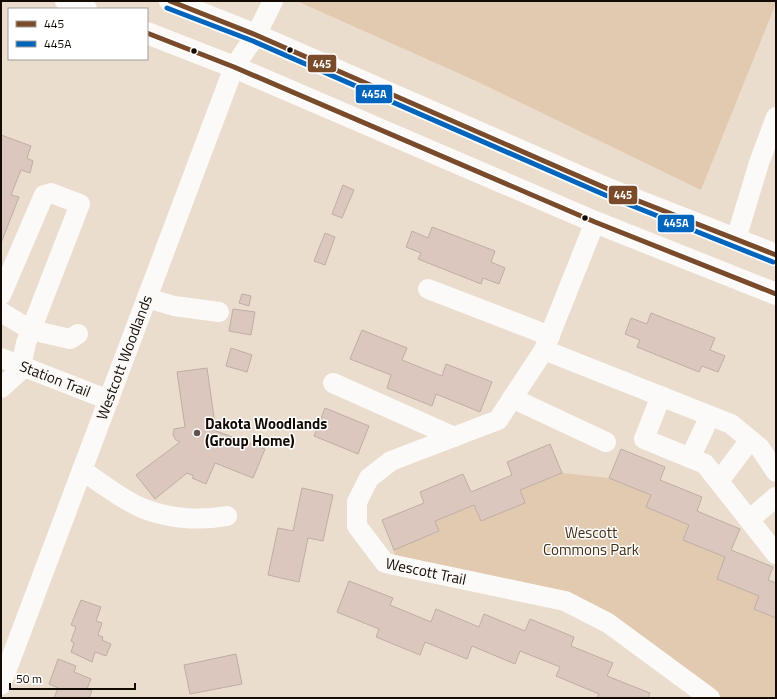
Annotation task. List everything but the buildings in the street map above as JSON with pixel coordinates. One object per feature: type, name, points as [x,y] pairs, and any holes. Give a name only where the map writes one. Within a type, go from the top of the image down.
[{"type":"main road","points":[[66,1],[84,8]]},
{"type":"main road","points":[[170,1],[256,36],[608,189],[776,255]]},
{"type":"main road","points":[[148,33],[234,67],[595,222],[776,294]]},
{"type":"street","name":"Westcott Woodlands","points":[[1,685],[234,67],[256,36],[273,1]]},
{"type":"street","points":[[736,239],[768,166],[776,117]]},
{"type":"street","points":[[1,295],[44,195],[52,193],[80,204],[26,343],[23,366],[1,388]]},
{"type":"street","name":"Wescott Trail","points":[[595,222],[547,343],[498,420],[391,461],[369,478],[357,502],[357,526],[385,563],[565,601],[608,623],[710,698]]},
{"type":"street","points":[[428,289],[661,396],[731,424],[760,448],[776,472]]},
{"type":"street","points":[[147,298],[174,306],[219,312]]},
{"type":"street","points":[[1,312],[70,339],[78,334]]},
{"type":"street","name":"Station Trail","points":[[1,358],[109,400]]},
{"type":"street","points":[[333,383],[454,437]]},
{"type":"street","points":[[661,396],[644,439],[705,464],[750,519],[776,554]]},
{"type":"street","points":[[512,398],[606,442]]},
{"type":"street","points":[[690,458],[710,416]]},
{"type":"street","points":[[719,481],[750,440]]},
{"type":"street","points":[[82,470],[142,508],[173,517],[212,519],[227,516]]},
{"type":"street","points":[[750,519],[776,497]]},
{"type":"green space","points":[[299,1],[776,1],[776,3],[701,190],[476,81]]},
{"type":"green space","name":"Wescott Commons Park","points":[[562,473],[609,478],[651,495],[647,507],[689,525],[725,557],[717,579],[759,596],[776,618],[776,698],[710,698],[608,623],[398,566],[393,549],[439,532],[435,521],[474,505],[481,521],[525,503],[520,490]]},
{"type":"transit line","name":"445","points":[[170,1],[256,35],[608,189],[776,255]]},
{"type":"transit line","name":"445A","points":[[167,8],[253,41],[605,195],[773,262]]},
{"type":"transit line","name":"445","points":[[148,33],[234,67],[595,222],[776,294]]},
{"type":"place","name":"Dakota Woodlands (Group Home)","points":[[197,433]]}]
